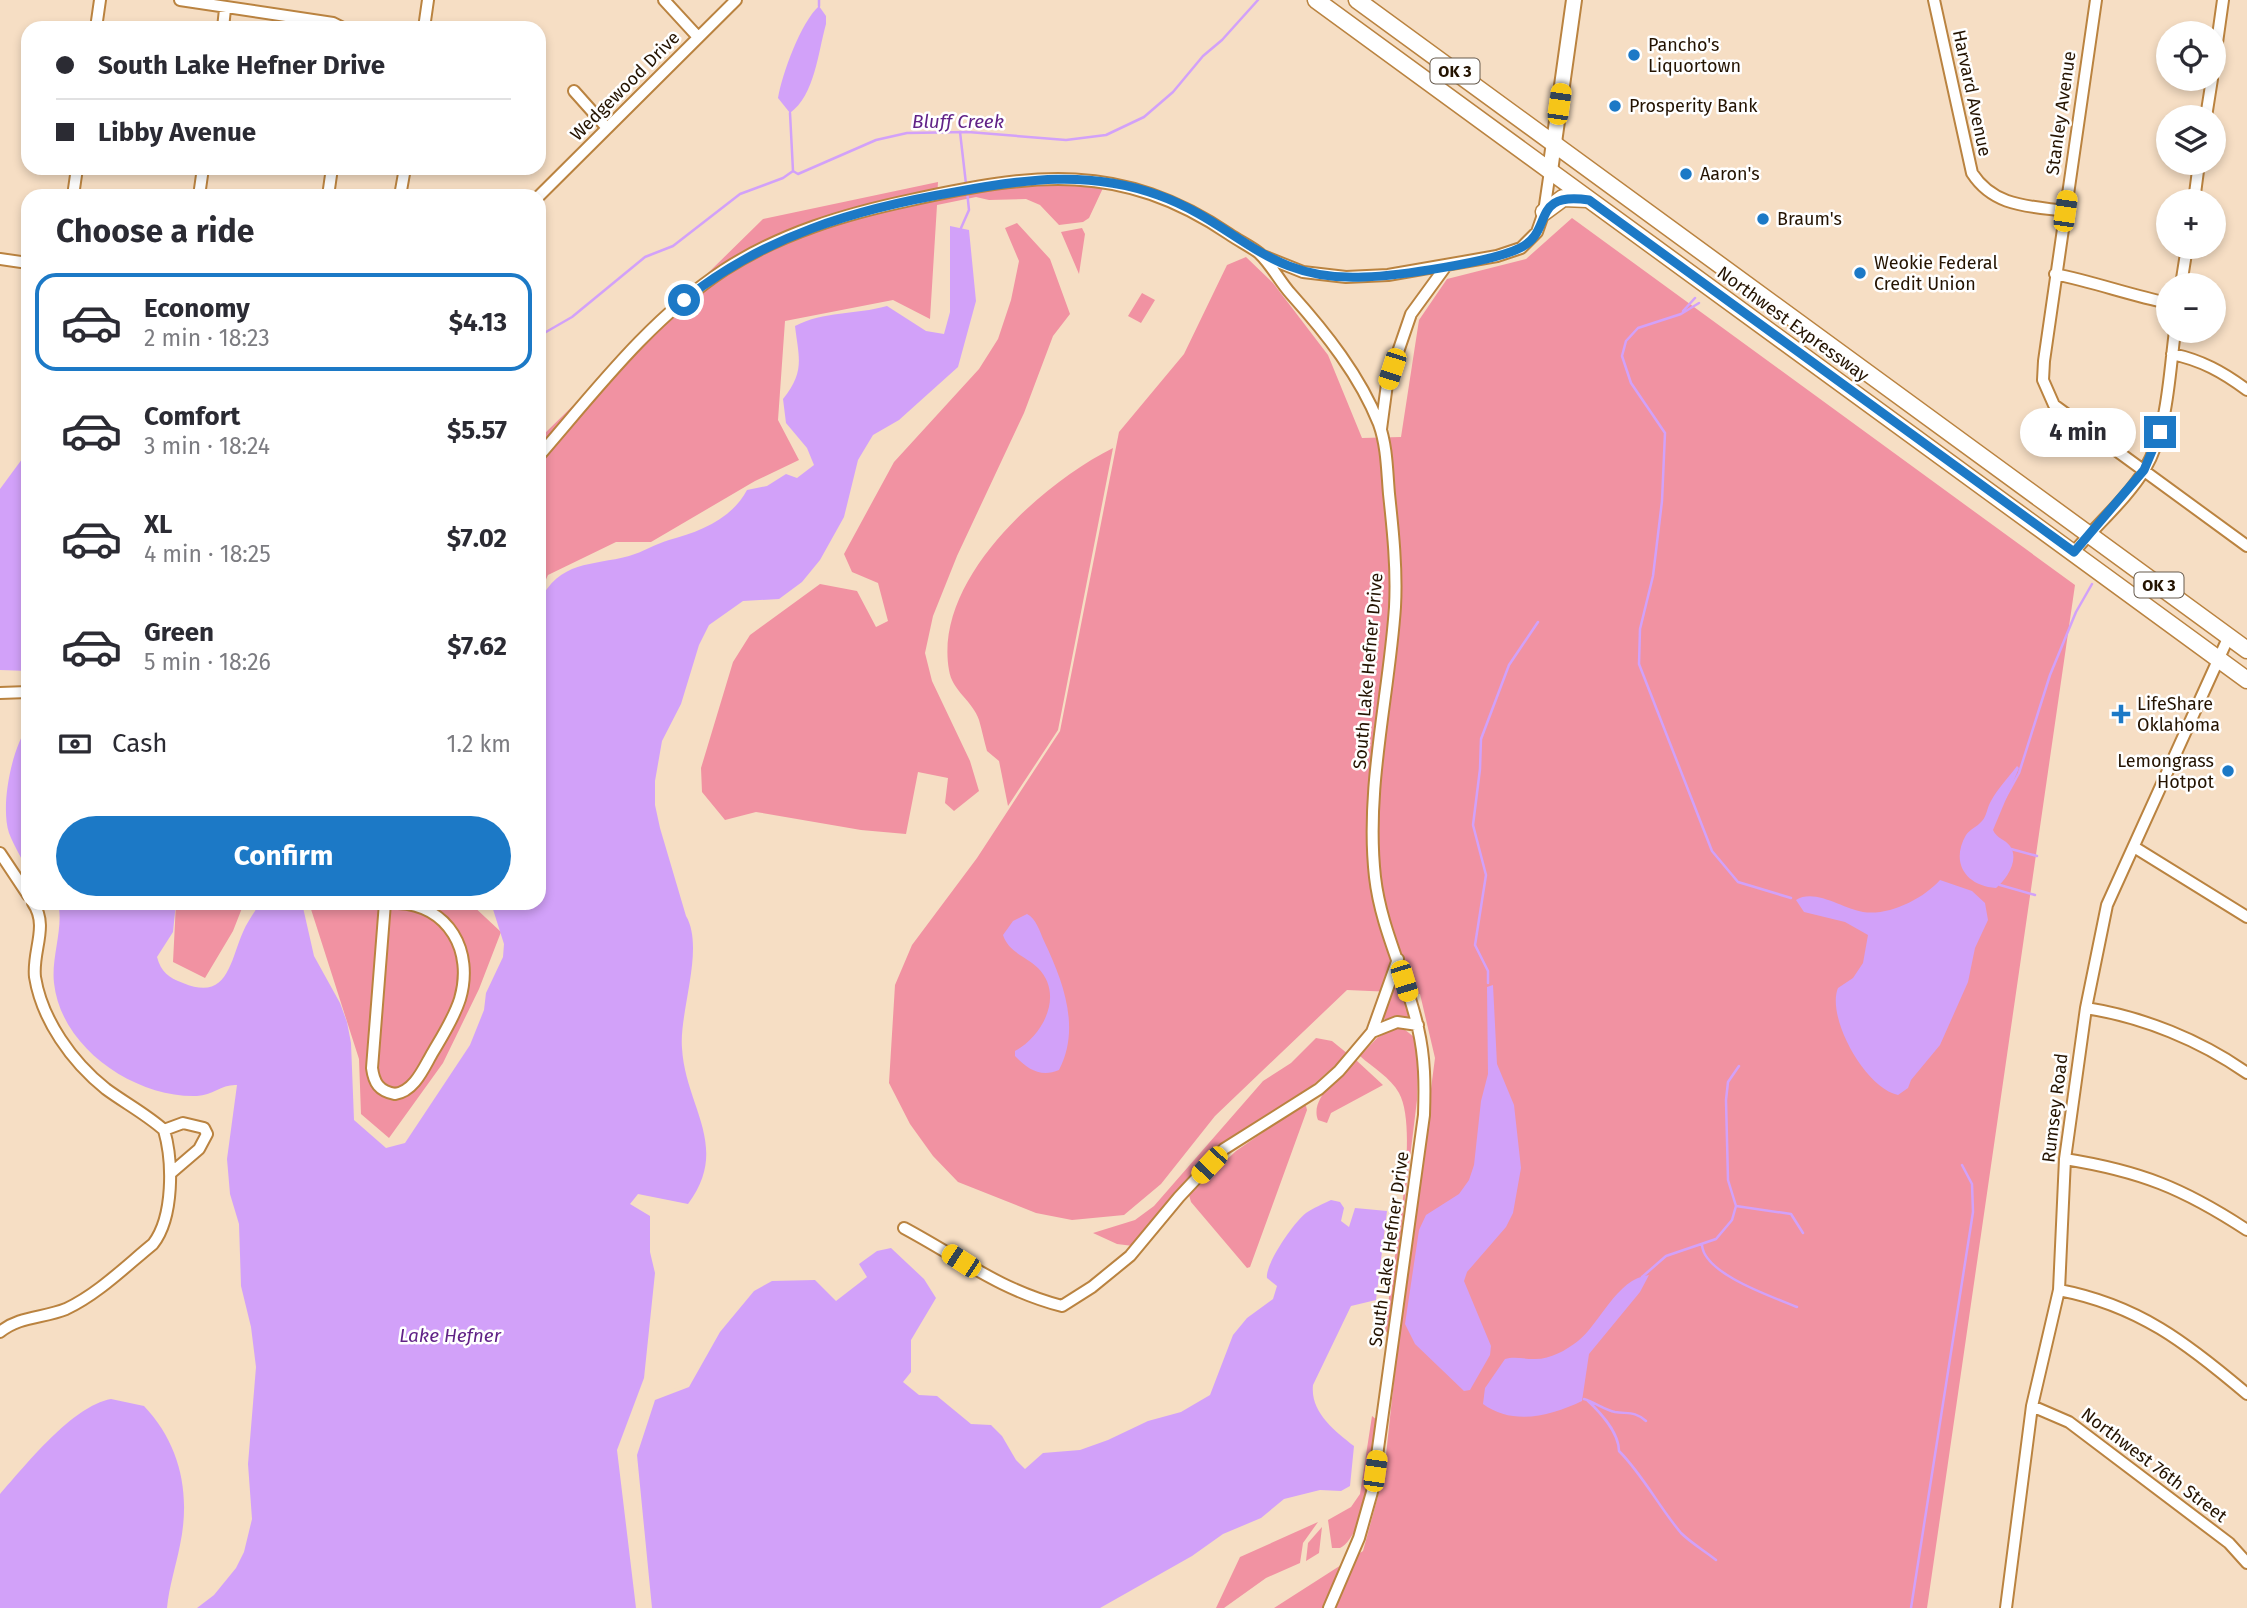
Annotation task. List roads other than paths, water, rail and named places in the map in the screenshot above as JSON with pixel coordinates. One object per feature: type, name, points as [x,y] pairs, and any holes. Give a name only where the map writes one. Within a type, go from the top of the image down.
[{"type":"highway","name":"Northwest Expressway","points":[[1317,0],[2247,680]]},
{"type":"highway","name":"Northwest Expressway","points":[[1357,0],[2247,650]]},
{"type":"highway","points":[[1544,212],[1563,198],[1589,200]]},
{"type":"highway","points":[[1829,375],[1844,356]]},
{"type":"main road","points":[[1550,171],[1574,0]]},
{"type":"street","points":[[97,21],[100,0]]},
{"type":"street","points":[[180,0],[225,9],[318,21]]},
{"type":"street","points":[[425,21],[428,0]]},
{"type":"street","points":[[664,0],[698,37]]},
{"type":"street","name":"Wedgewood Drive","points":[[546,189],[736,0]]},
{"type":"street","name":"Harvard Avenue","points":[[1934,0],[1972,173],[1986,191],[2005,202],[2065,211]]},
{"type":"street","name":"Stanley Avenue","points":[[2096,0],[2043,372],[2053,405],[2144,470]]},
{"type":"street","points":[[2220,21],[2223,0]]},
{"type":"street","points":[[224,21],[225,9]]},
{"type":"street","points":[[574,91],[607,128]]},
{"type":"street","points":[[1261,255],[1303,272],[1346,277],[1388,275],[1521,248],[1537,232],[1544,212],[1550,171]]},
{"type":"street","name":"South Lake Hefner Drive","points":[[546,448],[653,328],[732,265],[779,240],[824,222],[977,187],[1053,178],[1095,180],[1133,187],[1178,202],[1261,255],[1329,339],[1371,405],[1381,431],[1394,544],[1395,605],[1373,821],[1375,879],[1385,927],[1398,959],[1418,1025],[1425,1062],[1424,1115],[1375,1471],[1359,1538],[1329,1608]]},
{"type":"street","points":[[0,259],[21,262]]},
{"type":"street","points":[[1381,431],[1387,384],[1411,314],[1446,265]]},
{"type":"street","points":[[2056,274],[2100,283],[2121,293],[2156,300]]},
{"type":"street","points":[[2074,552],[2144,470],[2160,432],[2173,343]]},
{"type":"street","points":[[2172,354],[2195,359],[2224,373],[2247,390]]},
{"type":"street","points":[[2144,470],[2247,546]]},
{"type":"street","name":"Rumsey Road","points":[[2006,1608],[2032,1406],[2059,1290],[2065,1159],[2086,1008],[2107,905],[2229,636]]},
{"type":"street","points":[[0,693],[21,692]]},
{"type":"street","points":[[2134,847],[2247,917]]},
{"type":"street","points":[[0,853],[21,884]]},
{"type":"street","points":[[0,1332],[20,1321],[64,1310],[84,1299],[153,1244],[163,1225],[171,1173],[164,1130],[105,1088],[65,1045],[49,1021],[35,975],[35,953],[41,923],[36,910]]},
{"type":"street","points":[[384,910],[372,1068],[374,1081],[379,1087],[395,1094],[411,1087],[455,1014],[463,989],[464,967],[455,936],[437,913],[431,910]]},
{"type":"street","points":[[904,1228],[991,1280],[1025,1296],[1062,1306],[1092,1287],[1130,1256],[1179,1197],[1224,1149],[1318,1089],[1372,1032],[1398,959]]},
{"type":"street","points":[[2086,1008],[2160,1028],[2216,1054],[2247,1073]]},
{"type":"street","points":[[1372,1032],[1397,1022],[1418,1025]]},
{"type":"street","points":[[164,1130],[183,1123],[204,1128],[207,1134],[199,1149],[171,1173]]},
{"type":"street","points":[[2065,1159],[2154,1178],[2184,1192],[2247,1230]]},
{"type":"street","points":[[2059,1290],[2112,1304],[2155,1324],[2189,1345],[2247,1394]]},
{"type":"street","name":"Northwest 76th Street","points":[[2032,1406],[2069,1423],[2229,1543],[2247,1563]]},
{"type":"water","points":[[819,6],[826,16],[826,24],[814,72],[805,95],[790,113],[778,98],[780,88],[799,36]]},
{"type":"water","name":"Lake Hefner","points":[[950,226],[969,230],[976,301],[958,367],[899,420],[873,435],[858,460],[844,517],[820,560],[802,582],[779,599],[743,601],[709,625],[699,645],[681,704],[662,741],[655,781],[655,805],[691,929],[692,962],[682,1048],[685,1069],[706,1145],[706,1164],[700,1183],[688,1204],[638,1194],[630,1204],[650,1216],[650,1252],[655,1273],[644,1378],[617,1450],[636,1608],[197,1608],[214,1595],[236,1568],[244,1552],[252,1519],[248,1464],[256,1367],[251,1327],[241,1286],[239,1224],[230,1194],[227,1159],[237,1085],[197,1096],[173,1094],[126,1078],[105,1065],[86,1048],[60,1007],[54,983],[59,910],[175,910],[173,932],[157,957],[161,967],[170,977],[183,983],[210,987],[225,976],[245,928],[256,910],[304,910],[314,956],[340,1003],[347,1022],[351,1043],[354,1120],[386,1148],[405,1143],[470,1045],[484,1010],[486,993],[503,957],[504,944],[493,910],[546,910],[547,588],[578,567],[629,556],[714,523],[733,509],[747,490],[767,486],[786,474],[797,478],[814,465],[807,448],[786,423],[783,399],[795,380],[799,364],[795,326],[828,315],[887,306],[926,331],[944,334],[950,312]]},
{"type":"water","points":[[21,460],[21,671],[0,670],[0,489]]},
{"type":"water","points":[[21,738],[21,858],[9,833],[6,808],[9,777]]},
{"type":"water","points":[[2017,766],[2019,768],[1993,830],[2010,846],[2013,863],[2004,880],[1996,888],[1985,886],[1969,878],[1964,871],[1961,864],[1961,845],[1966,835],[1984,819],[1994,796]]},
{"type":"water","points":[[1940,880],[1972,891],[1985,903],[1988,920],[1975,948],[1968,982],[1940,1045],[1911,1080],[1908,1088],[1898,1095],[1885,1090],[1861,1066],[1843,1033],[1838,1016],[1838,988],[1853,978],[1863,963],[1868,935],[1845,922],[1804,912],[1796,900],[1812,896],[1873,913],[1905,905]]},
{"type":"water","points":[[1027,914],[1035,922],[1051,956],[1063,988],[1069,1021],[1069,1038],[1059,1070],[1046,1073],[1024,1065],[1015,1056],[1015,1051],[1025,1045],[1041,1026],[1050,1002],[1046,979],[1038,968],[1009,946],[1003,935],[1013,921]]},
{"type":"water","points":[[1493,985],[1497,1064],[1514,1105],[1521,1168],[1513,1213],[1506,1227],[1467,1272],[1464,1281],[1491,1346],[1490,1355],[1470,1390],[1464,1391],[1415,1344],[1405,1324],[1419,1230],[1426,1215],[1459,1194],[1469,1180],[1474,1165],[1481,1101],[1488,1074],[1487,987]]},
{"type":"water","points":[[1331,1200],[1340,1202],[1344,1208],[1341,1221],[1349,1227],[1355,1208],[1387,1211],[1376,1300],[1351,1306],[1313,1385],[1315,1404],[1325,1420],[1354,1446],[1350,1486],[1341,1491],[1320,1490],[1284,1499],[1261,1518],[1223,1534],[1192,1556],[1100,1608],[652,1608],[637,1455],[655,1400],[689,1387],[720,1332],[754,1291],[772,1281],[815,1280],[836,1301],[867,1277],[859,1264],[877,1251],[891,1248],[924,1279],[936,1298],[911,1340],[911,1372],[903,1382],[919,1395],[937,1396],[971,1424],[991,1425],[1025,1469],[1043,1453],[1080,1450],[1148,1421],[1181,1412],[1210,1395],[1233,1335],[1247,1318],[1273,1299],[1277,1286],[1267,1278],[1281,1244],[1306,1213]]},
{"type":"water","points":[[1649,1275],[1640,1292],[1589,1354],[1582,1401],[1558,1411],[1519,1417],[1495,1411],[1483,1404],[1485,1388],[1505,1359],[1545,1358],[1568,1348],[1586,1333],[1618,1293],[1637,1278]]},
{"type":"water","points":[[111,1399],[144,1406],[166,1436],[180,1470],[183,1526],[167,1608],[0,1608],[0,1494],[66,1424],[96,1404]]},
{"type":"waterway","points":[[819,0],[819,6]]},
{"type":"waterway","name":"Bluff Creek","points":[[546,332],[572,317],[645,257],[673,246],[740,194],[783,178],[793,171],[798,174],[876,140],[907,133],[968,132],[1066,140],[1106,135],[1144,117],[1173,92],[1203,56],[1222,40],[1258,0]]},
{"type":"waterway","points":[[790,113],[793,171]]},
{"type":"waterway","points":[[960,132],[966,184]]},
{"type":"waterway","points":[[961,228],[969,210],[967,191]]},
{"type":"waterway","points":[[1683,311],[1695,298]]},
{"type":"waterway","points":[[1699,303],[1681,314],[1638,328],[1626,341],[1622,356],[1631,383],[1665,433],[1662,501],[1653,576],[1640,629],[1639,664],[1712,851],[1738,882],[1791,898]]},
{"type":"waterway","points":[[2004,800],[2019,773],[2050,675],[2076,612],[2092,584]]},
{"type":"waterway","points":[[1488,983],[1488,971],[1475,945],[1486,875],[1473,825],[1481,739],[1509,665],[1538,622]]},
{"type":"waterway","points":[[2011,849],[2037,856]]},
{"type":"waterway","points":[[2000,885],[2035,895]]},
{"type":"waterway","points":[[1642,1277],[1666,1256],[1716,1239],[1732,1220],[1736,1206],[1728,1180],[1726,1100],[1728,1082],[1739,1066]]},
{"type":"waterway","points":[[1911,1608],[1973,1212],[1972,1184],[1962,1165]]},
{"type":"waterway","points":[[1736,1206],[1791,1214],[1803,1233]]},
{"type":"waterway","points":[[1702,1245],[1714,1266],[1727,1275],[1797,1307]]},
{"type":"waterway","points":[[1584,1399],[1611,1411],[1635,1414],[1646,1421]]},
{"type":"waterway","points":[[1587,1400],[1608,1423],[1616,1437],[1619,1451],[1636,1470],[1681,1533],[1716,1560]]},
{"type":"place","name":"Pancho's Liquortown","points":[[1634,55]]},
{"type":"place","name":"Prosperity Bank","points":[[1615,106]]},
{"type":"place","name":"Aaron's","points":[[1686,174]]},
{"type":"place","name":"Braum's","points":[[1763,219]]},
{"type":"place","name":"Weokie Federal Credit Union","points":[[1860,273]]},
{"type":"place","name":"LifeShare Oklahoma","points":[[2121,714]]},
{"type":"place","name":"Lemongrass Hotpot","points":[[2228,771]]}]
